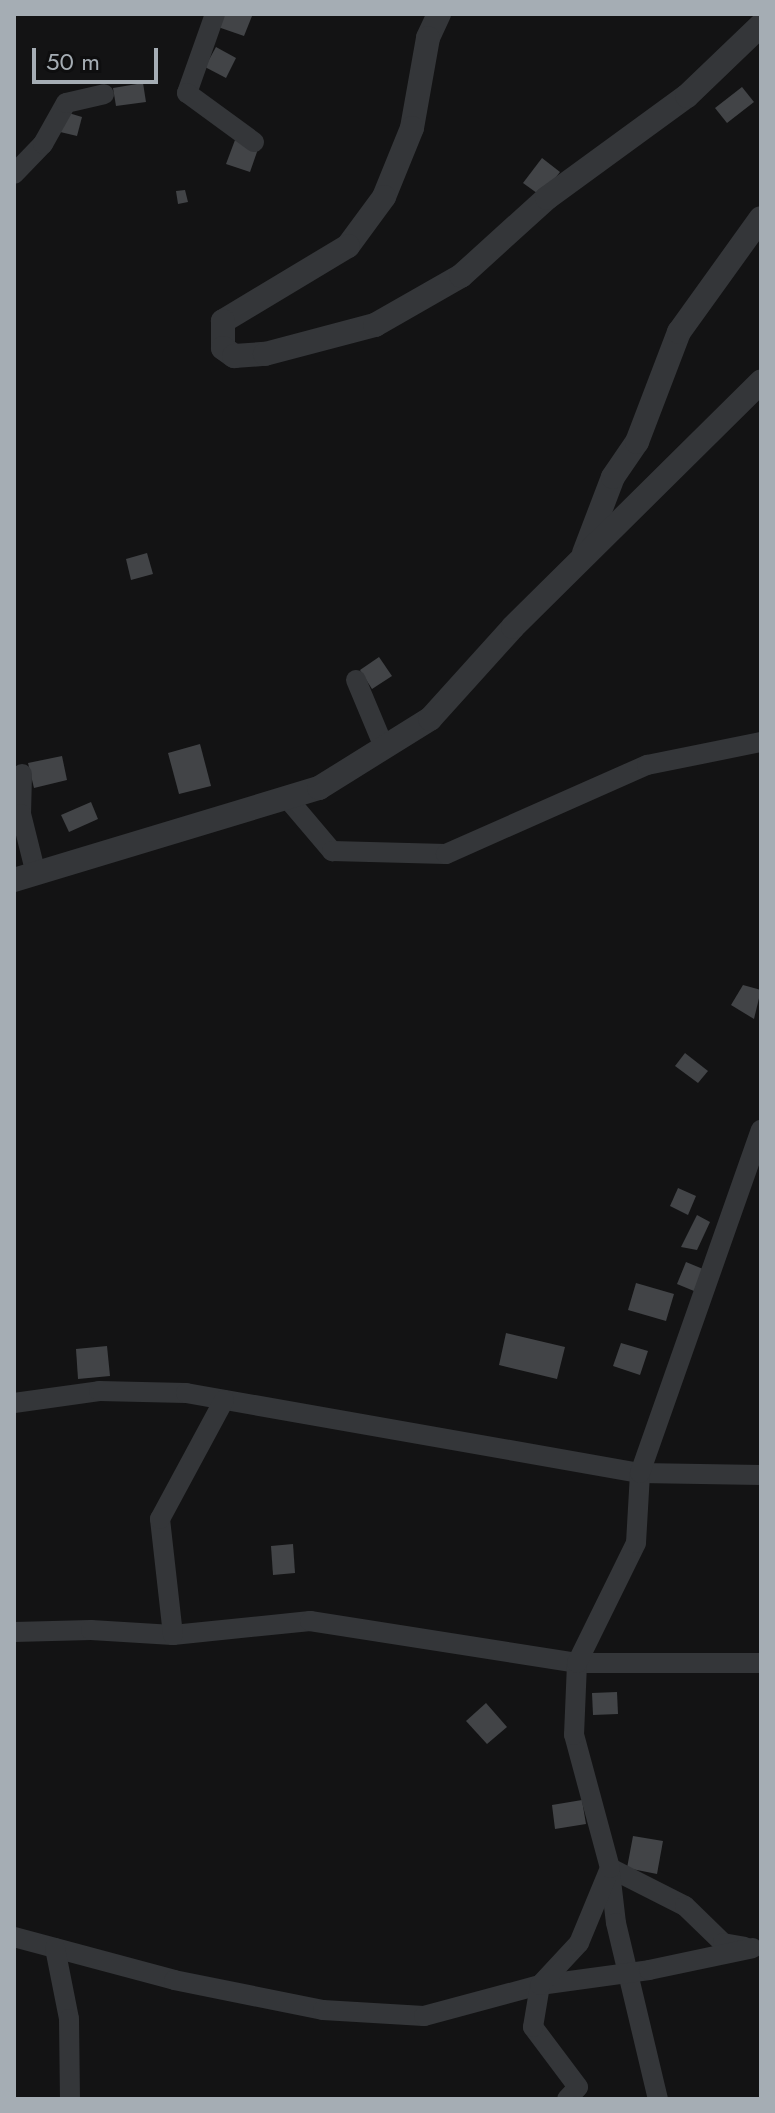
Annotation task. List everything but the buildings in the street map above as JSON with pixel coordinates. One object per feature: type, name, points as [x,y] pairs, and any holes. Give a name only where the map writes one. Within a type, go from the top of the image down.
[{"type":"street","points":[[215,14],[187,93],[254,142]]},
{"type":"street","points":[[439,14],[428,38],[412,128],[384,197],[348,246],[223,321],[223,348],[234,356],[265,354],[375,325],[461,276],[547,198],[687,96],[761,25]]},
{"type":"street","points":[[14,174],[43,144],[66,103],[104,94]]},
{"type":"street","points":[[579,565],[613,477],[637,442],[679,332],[761,218]]},
{"type":"street","points":[[22,774],[25,877],[319,788],[430,719],[513,627],[761,382]]},
{"type":"street","points":[[356,680],[384,747]]},
{"type":"street","points":[[287,798],[332,851],[446,854],[647,765],[761,742]]},
{"type":"street","points":[[658,2099],[628,1973],[610,1868],[574,1735],[577,1663],[636,1543],[640,1473],[761,1130]]},
{"type":"street","points":[[14,1403],[99,1391],[186,1393],[640,1473],[761,1475]]},
{"type":"street","points":[[173,1635],[160,1519],[224,1400]]},
{"type":"street","points":[[14,1632],[91,1630],[173,1635],[310,1621],[577,1663],[761,1663]]},
{"type":"street","points":[[610,1868],[685,1906],[723,1943],[757,1947]]},
{"type":"street","points":[[567,2099],[578,2087],[533,2027],[540,1985],[579,1943],[610,1868]]},
{"type":"street","points":[[14,1937],[174,1980],[323,2010],[424,2016],[540,1985],[628,1973],[757,1947]]},
{"type":"street","points":[[55,1948],[69,2019],[70,2099]]}]
